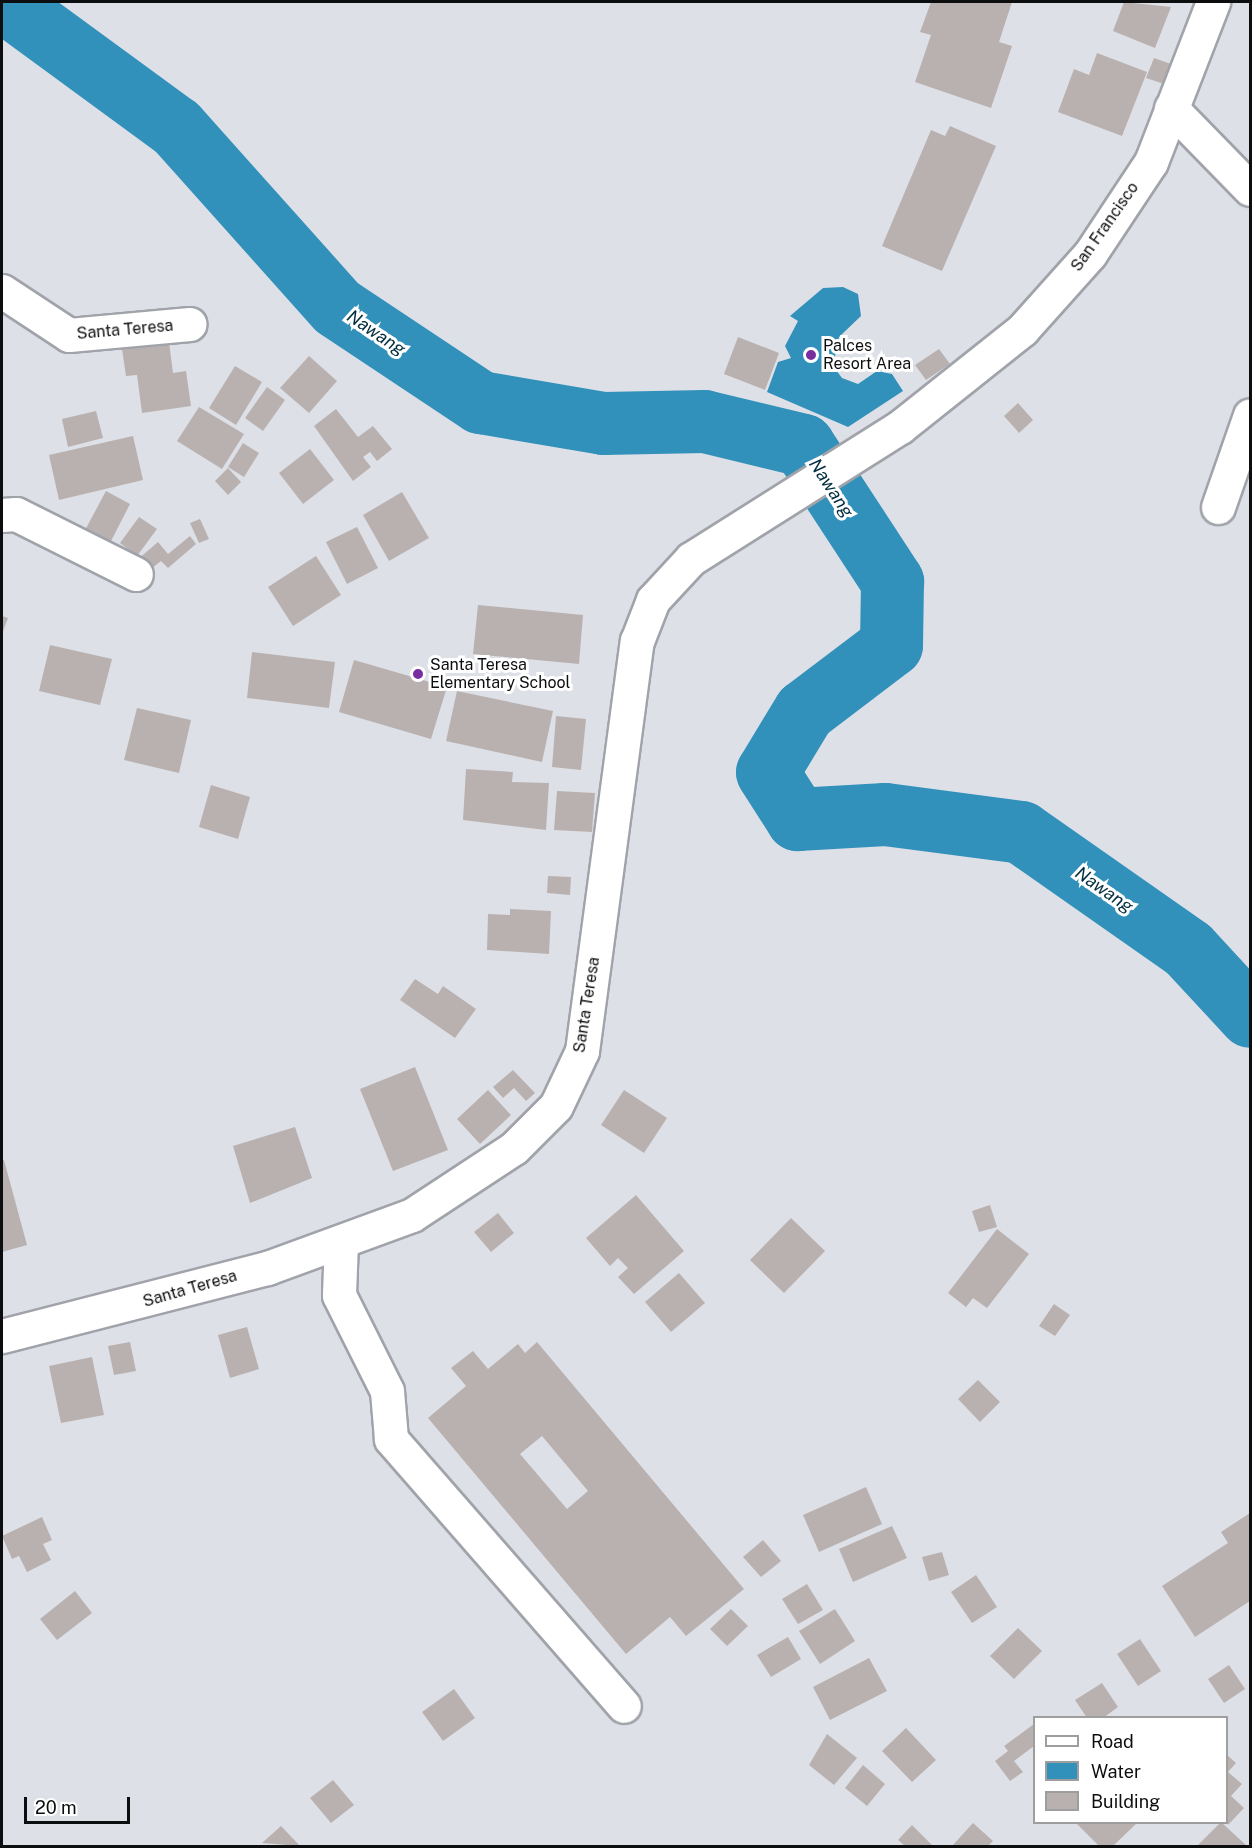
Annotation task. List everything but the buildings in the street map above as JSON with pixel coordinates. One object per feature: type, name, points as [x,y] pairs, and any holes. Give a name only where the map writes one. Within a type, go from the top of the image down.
[{"type":"street","name":"San Francisco","points":[[750,522],[900,427],[1022,330],[1090,254],[1151,162],[1213,2]]},
{"type":"street","points":[[1171,108],[1251,189]]},
{"type":"street","name":"Santa Teresa","points":[[2,291],[69,335],[190,324]]},
{"type":"street","points":[[1218,507],[1251,415]]},
{"type":"street","points":[[2,514],[16,514],[136,574]]},
{"type":"street","name":"Santa Teresa","points":[[2,1336],[124,1308],[341,1242],[412,1215],[514,1148],[556,1106],[582,1051],[637,641],[653,600],[691,559],[750,522]]},
{"type":"street","points":[[341,1242],[339,1295],[387,1391],[391,1439],[624,1706]]},
{"type":"water","name":"Palces Resort Area","points":[[843,287],[858,294],[861,316],[839,337],[833,366],[842,378],[858,384],[877,371],[892,374],[903,391],[848,427],[767,392],[778,362],[791,358],[785,346],[798,321],[790,316],[823,288]]},
{"type":"waterway","name":"Nawang","points":[[5,2],[176,127],[337,307],[480,402],[603,423],[704,421],[803,445],[892,581],[891,645],[804,711],[767,772],[797,819],[885,814],[1021,832],[1188,949],[1250,1016]]},
{"type":"place","name":"Palces Resort Area","points":[[811,355]]},
{"type":"place","name":"Santa Teresa Elementary School","points":[[418,674]]}]
